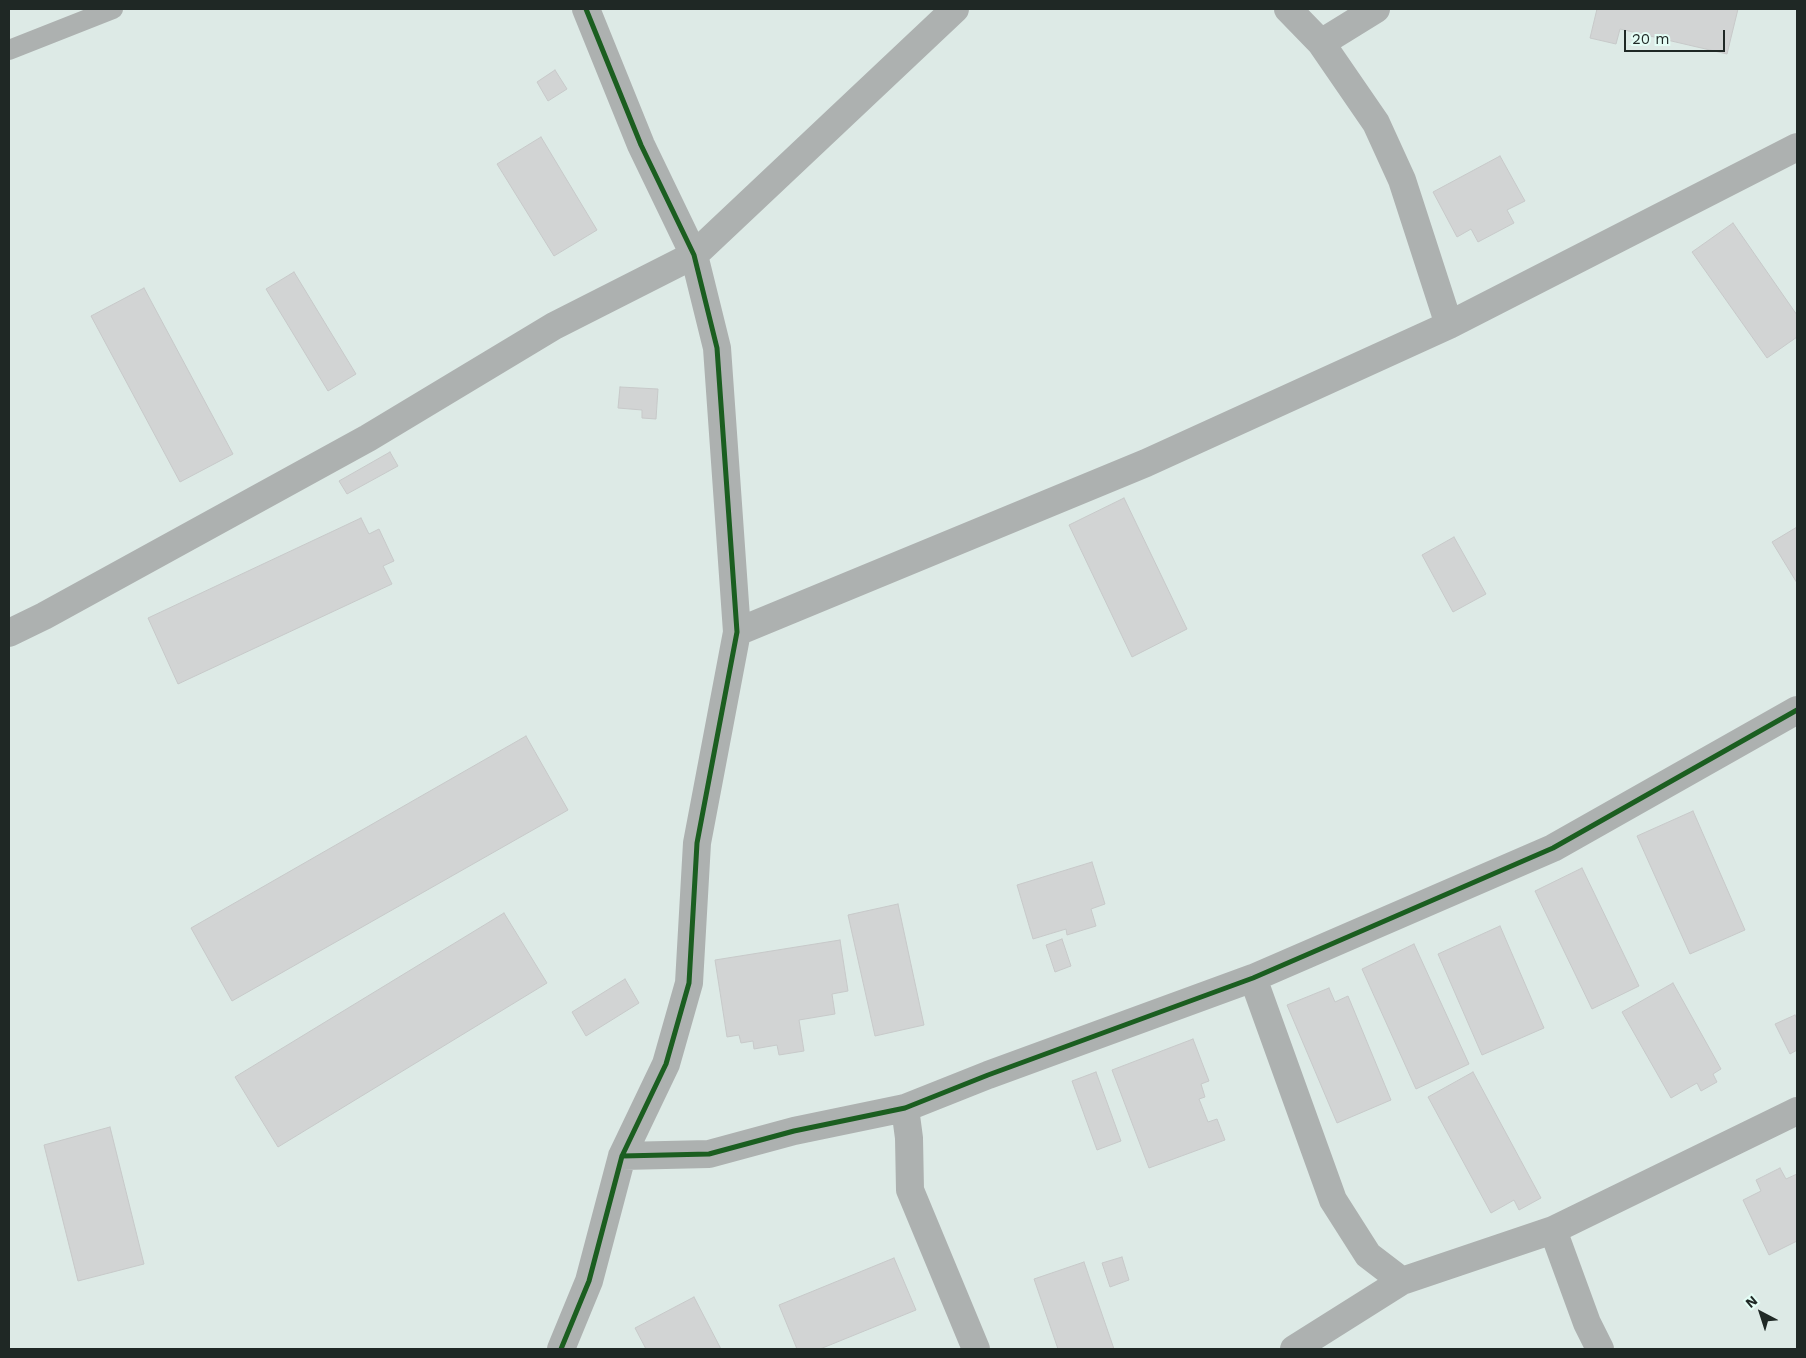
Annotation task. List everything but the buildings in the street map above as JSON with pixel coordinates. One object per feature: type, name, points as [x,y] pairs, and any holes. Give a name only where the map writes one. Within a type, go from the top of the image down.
[{"type":"street","points":[[561,1349],[589,1280],[622,1156],[666,1064],[689,983],[697,843],[738,632],[717,348],[694,254],[641,145],[586,9]]},
{"type":"street","points":[[9,633],[44,616],[368,438],[554,326],[694,254],[955,9]]},
{"type":"street","points":[[1288,9],[1320,42],[1376,123],[1402,180],[1450,325]]},
{"type":"street","points":[[1320,42],[1376,9]]},
{"type":"street","points":[[738,632],[1146,463],[1450,325],[1797,147]]},
{"type":"street","points":[[622,1156],[709,1154],[794,1131],[905,1108],[988,1075],[1253,978],[1553,848],[1797,710]]},
{"type":"street","points":[[1253,978],[1333,1200],[1368,1255],[1402,1281]]},
{"type":"street","points":[[905,1108],[910,1190],[976,1349]]},
{"type":"street","points":[[1294,1349],[1402,1281],[1553,1230],[1797,1111]]},
{"type":"street","points":[[1553,1230],[1587,1323],[1600,1349]]},
{"type":"lane","points":[[9,50],[114,9]]},
{"type":"cycle path","points":[[561,1349],[589,1281],[622,1156],[666,1064],[689,983],[697,843],[737,632],[717,348],[694,255],[641,145],[586,9]]},
{"type":"cycle path","points":[[622,1156],[709,1154],[794,1131],[905,1108],[988,1075],[1253,978],[1553,848],[1797,710]]}]
